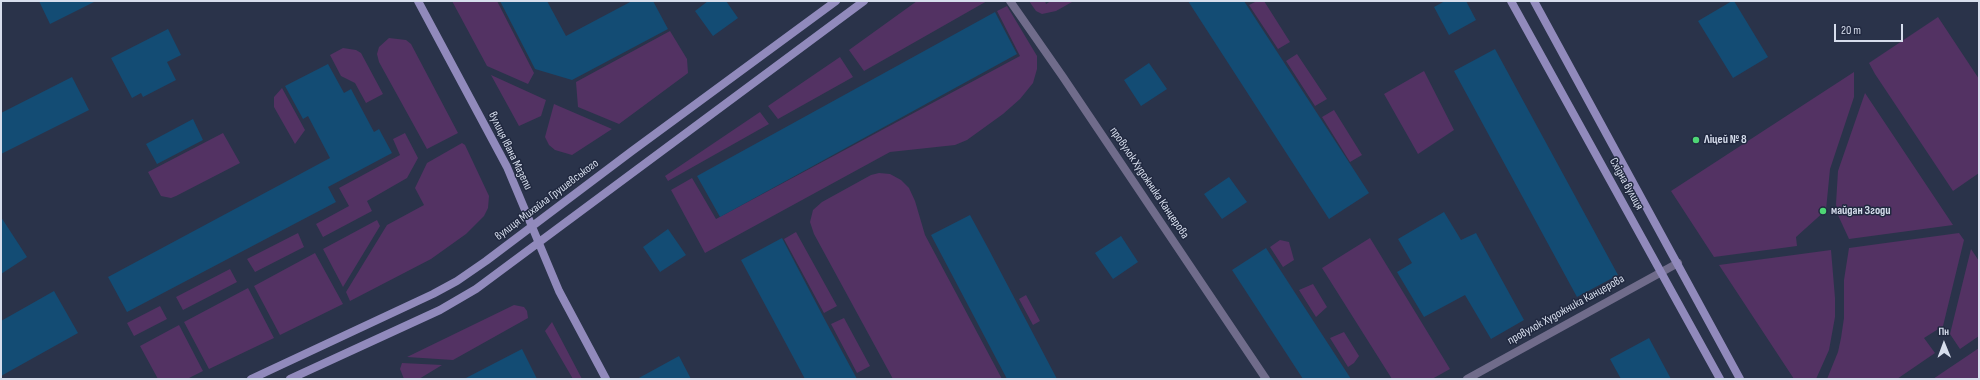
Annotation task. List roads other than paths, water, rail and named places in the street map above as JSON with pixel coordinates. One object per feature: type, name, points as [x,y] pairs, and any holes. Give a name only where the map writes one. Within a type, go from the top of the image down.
[{"type":"main road","name":"вулиця Івана Мазепи","points":[[418,1],[508,167],[559,291],[606,379]]},
{"type":"main road","name":"вулиця Михайла Грушевського","points":[[251,379],[433,294],[486,262],[532,226],[836,1]]},
{"type":"main road","points":[[290,379],[440,310],[496,276],[641,165],[864,1]]},
{"type":"main road","name":"Східна вулиця","points":[[1511,1],[1720,379]]},
{"type":"main road","name":"Східна вулиця","points":[[1534,1],[1740,379]]},
{"type":"street","name":"провулок Художника Канцерова","points":[[1010,1],[1068,84],[1266,379]]},
{"type":"street","name":"провулок Художника Канцерова","points":[[1467,379],[1678,263]]},
{"type":"place","name":"Ліцей № 8","points":[[1696,140]]},
{"type":"place","name":"майдан Згоди","points":[[1823,211]]}]
